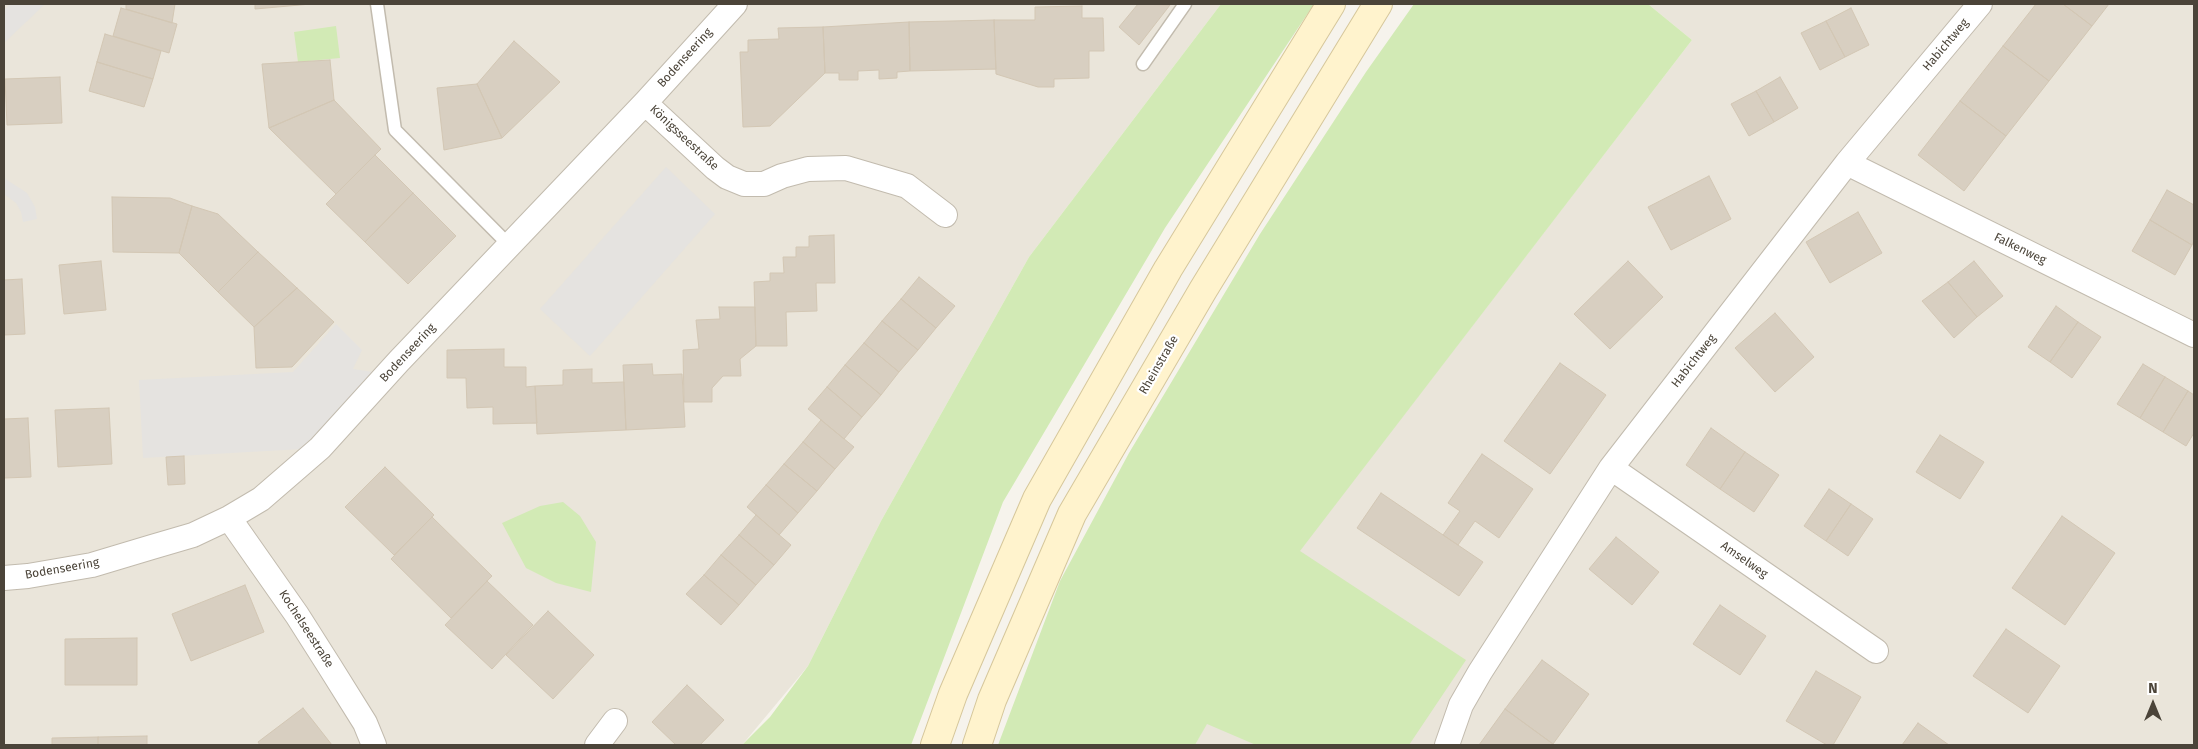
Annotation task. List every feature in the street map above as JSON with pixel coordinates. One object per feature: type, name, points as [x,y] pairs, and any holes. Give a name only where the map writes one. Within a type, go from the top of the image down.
[{"type":"street","name":"Bodenseering","points":[[4,578],[28,576],[92,565],[193,535],[229,518],[261,499],[320,448],[399,361],[646,102],[735,4]]},
{"type":"street","points":[[935,745],[953,694],[1037,498],[1168,269],[1331,4]]},
{"type":"street","name":"Rheinstraße","points":[[976,745],[992,700],[1072,514],[1203,290],[1378,4]]},
{"type":"street","name":"Habichtweg","points":[[1447,745],[1461,705],[1480,672],[1611,468],[1847,163],[1980,4]]},
{"type":"street","name":"Königsseestraße","points":[[646,102],[715,168],[727,177],[744,184],[764,184],[782,176],[808,169],[846,168],[907,186],[945,215]]},
{"type":"street","name":"Falkenweg","points":[[1847,163],[2193,331]]},
{"type":"street","name":"Amselweg","points":[[1611,468],[1876,651]]},
{"type":"street","name":"Kochelseestraße","points":[[229,518],[326,660],[365,723],[374,745]]},
{"type":"street","points":[[597,745],[615,721]]},
{"type":"lane","points":[[377,4],[395,130],[510,246]]},
{"type":"lane","points":[[1143,64],[1185,4]]},
{"type":"shaded area","points":[[4,4],[1221,4],[1029,257],[881,521],[808,666],[742,745],[4,745]]},
{"type":"shaded area","points":[[10,4],[45,4],[4,43],[4,10]]},
{"type":"shaded area","points":[[1648,4],[2194,4],[2194,745],[1195,745],[1299,551],[1692,40]]},
{"type":"shaded area","points":[[666,167],[715,214],[590,356],[540,309]]},
{"type":"shaded area","points":[[4,178],[27,193],[35,207],[37,219],[23,222],[21,212],[16,203],[4,194]]},
{"type":"shaded area","points":[[336,324],[362,350],[353,369],[387,374],[320,448],[143,458],[139,380],[293,372]]},
{"type":"green space","points":[[1221,4],[1314,4],[1165,228],[1003,502],[911,745],[742,745],[770,717],[808,666],[881,521],[1029,257]]},
{"type":"green space","points":[[1414,4],[1648,4],[1692,40],[1300,551],[1466,660],[1409,745],[1256,745],[1207,724],[1195,745],[998,745],[1060,581],[1129,453],[1260,234],[1366,72]]},
{"type":"green space","points":[[336,26],[340,58],[298,62],[294,32]]},
{"type":"green space","points":[[563,502],[580,516],[596,542],[591,592],[556,583],[526,568],[502,523],[540,506]]},
{"type":"building","points":[[126,4],[175,4],[172,23],[126,9]]},
{"type":"building","points":[[255,4],[311,4],[255,9]]},
{"type":"building","points":[[1138,4],[1170,5],[1139,45],[1119,27]]},
{"type":"building","points":[[2036,4],[2063,4],[2092,26],[2049,81],[2003,46]]},
{"type":"building","points":[[2063,4],[2109,4],[2092,26]]},
{"type":"building","points":[[1082,6],[1082,18],[1103,18],[1104,51],[1089,51],[1089,78],[1054,79],[1054,87],[1038,87],[996,74],[994,20],[1035,20],[1035,7]]},
{"type":"building","points":[[121,8],[177,24],[169,53],[113,36]]},
{"type":"building","points":[[1851,8],[1869,45],[1845,57],[1826,21]]},
{"type":"building","points":[[994,20],[996,69],[910,71],[909,22]]},
{"type":"building","points":[[1826,21],[1845,57],[1820,70],[1801,33]]},
{"type":"building","points":[[909,22],[910,71],[897,72],[897,78],[879,79],[879,70],[858,71],[858,80],[839,80],[839,73],[825,73],[823,27]]},
{"type":"building","points":[[823,27],[825,73],[770,126],[743,127],[740,52],[748,52],[748,40],[779,39],[778,28]]},
{"type":"building","points":[[105,34],[161,51],[153,79],[97,62]]},
{"type":"building","points":[[514,41],[560,82],[502,138],[477,84]]},
{"type":"building","points":[[2003,46],[2049,81],[2006,136],[1960,101]]},
{"type":"building","points":[[330,60],[334,100],[269,128],[262,64]]},
{"type":"building","points":[[97,62],[153,79],[144,107],[89,91]]},
{"type":"building","points":[[60,77],[62,123],[7,125],[5,79]]},
{"type":"building","points":[[1780,77],[1798,108],[1774,122],[1756,91]]},
{"type":"building","points":[[477,84],[502,138],[444,150],[437,88]]},
{"type":"building","points":[[1756,91],[1774,122],[1749,136],[1731,104]]},
{"type":"building","points":[[334,100],[381,149],[336,194],[269,128]]},
{"type":"building","points":[[1960,101],[2006,136],[1964,191],[1918,155]]},
{"type":"building","points":[[375,155],[413,193],[365,242],[326,204]]},
{"type":"building","points":[[1709,176],[1731,219],[1671,250],[1648,207]]},
{"type":"building","points":[[2167,190],[2194,205],[2194,241],[2192,245],[2150,220]]},
{"type":"building","points":[[413,193],[456,236],[408,284],[365,242]]},
{"type":"building","points":[[112,197],[170,198],[192,206],[179,253],[113,252]]},
{"type":"building","points":[[192,206],[218,214],[258,252],[218,292],[179,253]]},
{"type":"building","points":[[1858,212],[1882,253],[1830,283],[1806,242]]},
{"type":"building","points":[[2150,220],[2192,245],[2175,275],[2132,251]]},
{"type":"building","points":[[834,235],[835,283],[816,283],[817,311],[786,312],[787,346],[756,346],[754,282],[770,281],[770,273],[784,273],[783,257],[796,257],[796,247],[809,247],[809,236]]},
{"type":"building","points":[[258,252],[297,288],[254,327],[218,292]]},
{"type":"building","points":[[101,261],[106,310],[64,314],[59,265]]},
{"type":"building","points":[[1628,261],[1663,297],[1610,349],[1574,314]]},
{"type":"building","points":[[1974,261],[2003,296],[1977,317],[1948,282]]},
{"type":"building","points":[[919,277],[955,306],[936,328],[901,299]]},
{"type":"building","points":[[22,279],[25,334],[4,335],[4,280]]},
{"type":"building","points":[[1948,282],[1977,317],[1954,338],[1922,301]]},
{"type":"building","points":[[297,288],[334,322],[292,367],[256,368],[254,327]]},
{"type":"building","points":[[901,299],[936,328],[918,350],[882,321]]},
{"type":"building","points":[[2056,306],[2078,322],[2050,362],[2028,347]]},
{"type":"building","points":[[719,307],[755,307],[756,346],[740,359],[741,376],[723,376],[712,388],[712,402],[684,402],[683,350],[699,349],[696,320],[720,319]]},
{"type":"building","points":[[1775,313],[1814,357],[1775,392],[1735,348]]},
{"type":"building","points":[[882,321],[918,350],[899,372],[864,343]]},
{"type":"building","points":[[2078,322],[2101,337],[2072,378],[2050,362]]},
{"type":"building","points":[[864,343],[899,372],[881,395],[845,365]]},
{"type":"building","points":[[504,349],[504,367],[526,367],[526,387],[535,386],[537,423],[493,424],[493,407],[467,408],[466,378],[447,378],[447,350]]},
{"type":"building","points":[[1560,363],[1606,395],[1550,474],[1504,441]]},
{"type":"building","points":[[652,364],[653,375],[682,374],[685,427],[626,430],[623,365]]},
{"type":"building","points":[[2143,364],[2165,377],[2140,418],[2117,404]]},
{"type":"building","points":[[845,365],[881,395],[862,417],[827,387]]},
{"type":"building","points":[[592,369],[592,383],[624,382],[626,430],[537,434],[535,386],[563,385],[563,370]]},
{"type":"building","points":[[2165,377],[2188,391],[2163,432],[2140,418]]},
{"type":"building","points":[[827,387],[862,417],[844,439],[808,409]]},
{"type":"building","points":[[2188,391],[2194,395],[2194,433],[2186,446],[2163,432]]},
{"type":"building","points":[[109,408],[112,464],[58,467],[55,410]]},
{"type":"building","points":[[28,418],[31,477],[4,478],[4,419]]},
{"type":"building","points":[[821,420],[854,447],[835,469],[803,442]]},
{"type":"building","points":[[1711,428],[1745,452],[1720,489],[1686,465]]},
{"type":"building","points":[[1940,435],[1984,462],[1960,499],[1916,472]]},
{"type":"building","points":[[803,442],[835,469],[817,491],[784,464]]},
{"type":"building","points":[[1745,452],[1779,475],[1754,512],[1720,489]]},
{"type":"building","points":[[1482,454],[1533,489],[1499,538],[1475,521],[1458,545],[1443,535],[1460,511],[1448,503]]},
{"type":"building","points":[[184,456],[185,484],[168,485],[166,457]]},
{"type":"building","points":[[784,464],[817,491],[798,513],[766,485]]},
{"type":"building","points":[[385,467],[434,515],[394,555],[345,507]]},
{"type":"building","points":[[766,485],[798,513],[779,535],[747,507]]},
{"type":"building","points":[[1829,489],[1851,504],[1826,541],[1804,526]]},
{"type":"building","points":[[1381,493],[1483,562],[1459,596],[1357,528]]},
{"type":"building","points":[[1851,504],[1873,519],[1848,556],[1826,541]]},
{"type":"building","points":[[756,515],[791,545],[774,565],[739,535]]},
{"type":"building","points":[[2062,516],[2115,553],[2065,625],[2012,588]]},
{"type":"building","points":[[432,517],[492,576],[451,618],[391,559]]},
{"type":"building","points":[[739,535],[774,565],[756,585],[721,555]]},
{"type":"building","points":[[1616,537],[1659,572],[1632,605],[1589,569]]},
{"type":"building","points":[[721,555],[756,585],[739,605],[704,575]]},
{"type":"building","points":[[704,575],[739,605],[721,625],[686,594]]},
{"type":"building","points":[[487,581],[533,625],[492,669],[445,625]]},
{"type":"building","points":[[245,585],[264,632],[191,661],[172,614]]},
{"type":"building","points":[[1720,605],[1766,636],[1740,675],[1693,644]]},
{"type":"building","points":[[548,611],[594,655],[553,699],[506,655]]},
{"type":"building","points":[[2006,629],[2060,666],[2028,713],[1973,676]]},
{"type":"building","points":[[137,638],[137,685],[65,685],[65,639]]},
{"type":"building","points":[[1542,660],[1589,694],[1553,744],[1505,709]]},
{"type":"building","points":[[1816,671],[1861,697],[1833,745],[1827,745],[1786,721]]},
{"type":"building","points":[[687,685],[724,720],[700,745],[676,745],[652,722]]},
{"type":"building","points":[[303,708],[332,745],[260,745],[258,742]]},
{"type":"building","points":[[1505,709],[1553,744],[1479,745]]},
{"type":"building","points":[[1918,723],[1949,745],[1902,745]]},
{"type":"building","points":[[147,736],[147,745],[98,745],[98,737]]},
{"type":"building","points":[[98,737],[98,745],[52,745],[52,738]]}]
